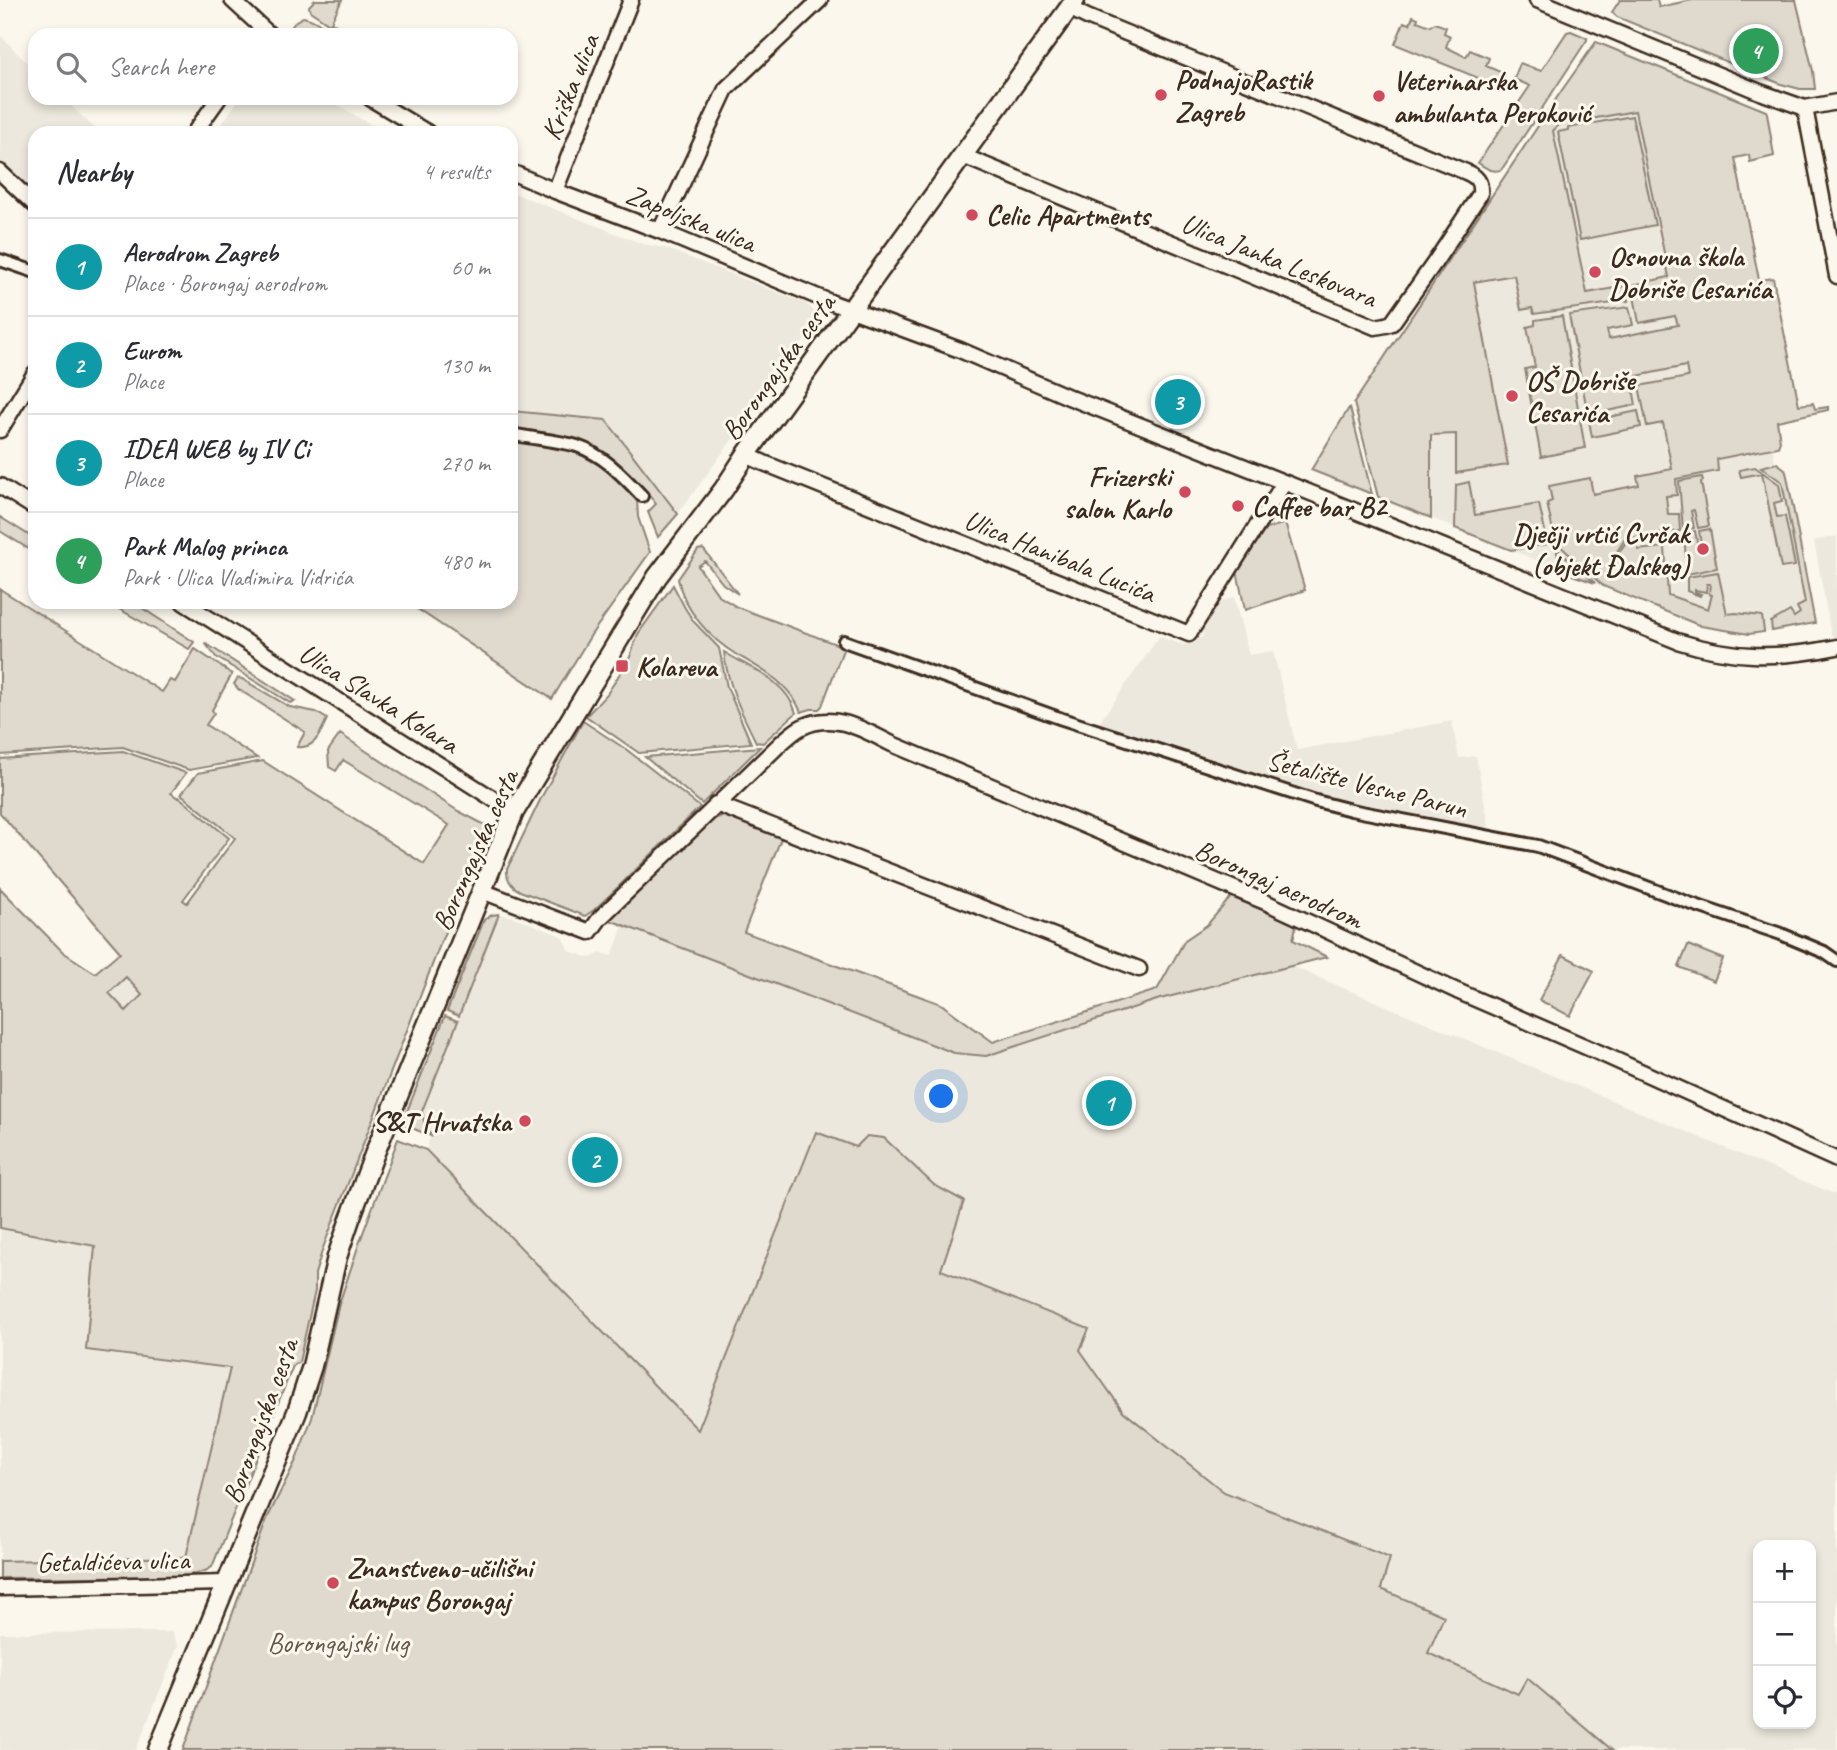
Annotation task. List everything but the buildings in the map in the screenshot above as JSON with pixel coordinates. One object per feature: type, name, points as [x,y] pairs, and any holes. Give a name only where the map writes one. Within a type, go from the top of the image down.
[{"type":"street","points":[[232,0],[262,28]]},
{"type":"street","name":"Kriška ulica","points":[[555,191],[631,0]]},
{"type":"street","points":[[660,231],[726,89],[820,0]]},
{"type":"street","points":[[1537,0],[1805,108],[1837,102]]},
{"type":"street","name":"Borongajska cesta","points":[[158,1750],[297,1412],[312,1366],[337,1257],[354,1206],[514,813],[657,577],[724,489],[746,454],[1072,4]]},
{"type":"street","name":"Ulica Janka Leskovara","points":[[963,156],[1375,327],[1392,323],[1480,194],[1480,186],[1475,177],[1087,17],[1072,4]]},
{"type":"street","points":[[199,126],[214,105]]},
{"type":"street","points":[[382,105],[416,126]]},
{"type":"street","points":[[1805,108],[1837,276]]},
{"type":"street","points":[[0,172],[28,198]]},
{"type":"street","name":"Zapoljska ulica","points":[[518,175],[1706,651],[1769,656],[1837,647]]},
{"type":"street","points":[[0,260],[28,270]]},
{"type":"street","points":[[0,430],[28,384]]},
{"type":"street","points":[[518,435],[578,446],[593,453],[614,467],[642,496]]},
{"type":"street","name":"Ulica Hanibala Lucića","points":[[746,454],[789,474],[1189,634],[1284,483]]},
{"type":"street","points":[[0,486],[28,504]]},
{"type":"street","name":"Ulica Slavka Kolara","points":[[194,609],[514,813]]},
{"type":"street","name":"Šetalište Vesne Parun","points":[[844,641],[1062,719],[1316,801],[1538,846],[1689,903],[1781,934],[1824,952],[1837,961]]},
{"type":"street","name":"Borongaj aerodrom","points":[[482,891],[590,932],[600,918],[780,744],[800,728],[814,722],[839,721],[853,724],[892,744],[1263,901],[1457,991],[1837,1160]]},
{"type":"street","points":[[716,804],[1139,969]]},
{"type":"street","name":"Getaldićeva ulica","points":[[0,1588],[226,1583]]},
{"type":"shaded area","points":[[0,35],[28,64],[28,105],[70,105],[93,126],[28,126],[28,195],[0,170]]},
{"type":"shaded area","name":"Osnovna škola Dobriše Cesarića","points":[[1596,45],[1707,90],[1780,441],[1778,447],[1773,449],[1775,463],[1783,466],[1787,476],[1815,623],[1749,634],[1701,626],[1378,497],[1354,406]]},
{"type":"shaded area","points":[[235,105],[338,105],[373,126],[220,126]]},
{"type":"shaded area","points":[[518,195],[805,303],[815,315],[812,330],[678,514],[606,420],[518,412]]},
{"type":"shaded area","points":[[1837,536],[1837,638],[1831,634],[1814,541]]},
{"type":"shaded area","points":[[1234,597],[1249,655],[1273,651],[1297,750],[1452,721],[1459,758],[1476,756],[1490,832],[1323,798],[1097,726],[1159,637],[1183,645],[1203,637],[1202,623],[1215,604]]},
{"type":"shaded area","points":[[499,914],[514,917],[559,935],[569,951],[590,958],[601,953],[612,956],[623,926],[954,1053],[1128,1004],[1291,966],[1837,1195],[1837,1750],[896,1750],[816,1133],[698,1431],[426,1150],[431,1134],[424,1122],[422,1111]]},
{"type":"shaded area","points":[[126,977],[142,995],[126,1011],[109,993]]},
{"type":"shaded area","points":[[0,1228],[96,1246],[86,1350],[230,1368],[187,1557],[0,1561]]},
{"type":"shaded area","points":[[172,1632],[178,1646],[136,1750],[0,1750],[0,1633]]},
{"type":"green space","points":[[315,0],[342,0],[331,22],[341,28],[310,11],[309,6]]},
{"type":"green space","points":[[1620,0],[1657,0],[1659,7],[1692,0],[1796,0],[1815,89],[1800,89],[1781,84],[1617,17],[1612,12]]},
{"type":"green space","points":[[1413,16],[1418,18],[1417,21],[1430,26],[1435,23],[1446,27],[1444,33],[1450,36],[1446,47],[1466,57],[1470,50],[1489,58],[1486,66],[1505,74],[1500,87],[1395,44],[1404,22],[1410,24]]},
{"type":"green space","points":[[303,17],[326,28],[291,28]]},
{"type":"green space","points":[[1571,31],[1587,40],[1502,169],[1492,170],[1478,163],[1530,86],[1514,79],[1520,63],[1541,71],[1567,32]]},
{"type":"green space","name":"Osnovna škola Dobriše Cesarića","points":[[1596,42],[1767,113],[1774,156],[1750,162],[1749,155],[1735,158],[1759,280],[1773,278],[1799,405],[1813,403],[1815,409],[1828,407],[1828,410],[1777,421],[1780,441],[1778,447],[1717,459],[1718,471],[1676,479],[1677,495],[1666,496],[1668,514],[1679,514],[1680,531],[1625,539],[1613,558],[1615,559],[1626,542],[1637,540],[1638,550],[1665,547],[1668,595],[1708,609],[1712,595],[1709,594],[1710,584],[1707,584],[1706,592],[1695,590],[1700,596],[1687,591],[1687,577],[1718,572],[1727,614],[1762,616],[1764,632],[1749,634],[1701,626],[1603,586],[1555,541],[1547,503],[1552,501],[1549,486],[1590,478],[1593,494],[1639,485],[1637,476],[1672,469],[1663,423],[1647,426],[1639,386],[1688,377],[1686,366],[1617,380],[1619,390],[1633,388],[1636,405],[1588,415],[1569,315],[1629,307],[1633,325],[1607,330],[1609,339],[1678,325],[1675,316],[1639,323],[1632,285],[1669,277],[1635,111],[1558,125],[1553,131],[1587,293],[1626,286],[1628,301],[1534,314],[1532,308],[1521,310],[1514,275],[1474,282],[1508,465],[1456,473],[1456,434],[1431,435],[1431,518],[1378,497],[1354,403]]},
{"type":"green space","points":[[1632,116],[1655,225],[1580,240],[1558,132]]},
{"type":"green space","points":[[1562,316],[1585,448],[1541,457],[1525,369],[1535,367],[1527,327],[1535,325],[1535,320]]},
{"type":"green space","points":[[1350,408],[1372,494],[1311,470]]},
{"type":"green space","points":[[1638,411],[1641,427],[1592,437],[1589,421]]},
{"type":"green space","points":[[518,412],[606,420],[678,514],[658,537],[648,512],[656,504],[640,484],[600,451],[576,440],[518,428]]},
{"type":"green space","points":[[518,441],[571,451],[607,469],[637,499],[638,517],[650,552],[591,635],[552,699],[417,609],[518,609]]},
{"type":"green space","points":[[1777,463],[1785,469],[1787,476],[1815,623],[1772,631],[1771,622],[1790,611],[1794,617],[1800,613],[1797,607],[1805,603],[1782,482],[1761,467]]},
{"type":"green space","points":[[1755,467],[1779,484],[1782,501],[1774,503],[1777,517],[1785,516],[1795,566],[1781,568],[1762,473],[1741,477],[1739,470]]},
{"type":"green space","points":[[1702,477],[1709,526],[1698,528],[1694,510],[1691,511],[1694,528],[1683,530],[1679,481]]},
{"type":"green space","points":[[1469,482],[1475,515],[1539,504],[1548,544],[1511,550],[1455,528],[1456,485]]},
{"type":"green space","points":[[0,517],[28,535],[28,549],[0,531]]},
{"type":"green space","points":[[1285,523],[1305,590],[1245,610],[1237,571],[1266,529]]},
{"type":"green space","points":[[1710,529],[1717,568],[1687,574],[1684,533],[1695,531],[1699,551],[1702,551],[1699,531]]},
{"type":"green space","points":[[1556,548],[1595,583],[1561,571]]},
{"type":"green space","points":[[702,549],[738,594],[723,584],[705,561],[698,566],[719,596],[737,607],[844,647],[819,709],[801,712],[782,685],[717,641],[700,623],[686,602],[678,579],[698,550]]},
{"type":"green space","points":[[673,585],[694,622],[719,648],[727,687],[751,743],[639,753],[586,716],[607,694],[630,657],[638,634]]},
{"type":"green space","points":[[0,589],[162,692],[170,680],[175,682],[195,649],[232,674],[206,725],[257,758],[189,770],[123,747],[0,755]]},
{"type":"green space","points":[[119,609],[144,609],[194,642],[189,649]]},
{"type":"green space","points":[[205,643],[295,701],[290,703],[216,657]]},
{"type":"green space","points":[[724,652],[776,684],[785,692],[796,713],[763,743],[756,742],[741,710],[728,676]]},
{"type":"green space","points":[[238,678],[290,707],[316,712],[327,719],[317,739],[309,745],[297,747],[305,732],[238,689],[234,684]]},
{"type":"green space","points":[[583,721],[627,750],[700,807],[585,916],[520,891],[507,876],[507,869],[541,798]]},
{"type":"green space","points":[[340,734],[458,811],[491,828],[453,911],[323,1248],[315,1274],[315,1291],[299,1362],[293,1366],[212,1567],[185,1576],[0,1578],[0,1561],[186,1557],[230,1368],[86,1350],[95,1246],[0,1228],[0,888],[63,952],[95,973],[120,952],[0,813],[0,759],[123,751],[186,773],[171,793],[229,838],[183,900],[187,903],[235,838],[181,794],[198,773],[263,761],[424,864],[449,825],[343,760],[336,771],[329,767],[328,751]],"holes":[[[126,977],[142,995],[126,1011],[109,993]]]},
{"type":"green space","points":[[760,747],[702,804],[645,757]]},
{"type":"green space","points":[[728,815],[782,836],[744,932],[941,1004],[993,1042],[1157,990],[1185,940],[1207,925],[1231,897],[1294,923],[1296,926],[1293,940],[1327,957],[1160,999],[986,1056],[954,1053],[610,920],[712,819]]},
{"type":"green space","points":[[499,914],[459,1016],[447,1011],[484,920]]},
{"type":"green space","points":[[1688,945],[1723,959],[1714,981],[1679,967]]},
{"type":"green space","points":[[1563,955],[1594,971],[1570,1016],[1539,1000]]},
{"type":"green space","points":[[445,1016],[458,1021],[422,1111],[431,1136],[402,1124]]},
{"type":"green space","name":"Borongajski lug","points":[[816,1132],[856,1147],[867,1136],[884,1138],[934,1185],[964,1201],[941,1270],[1089,1329],[1080,1350],[1123,1411],[1224,1492],[1390,1558],[1381,1589],[1444,1616],[1428,1653],[1518,1694],[1527,1678],[1612,1750],[183,1750],[267,1519],[296,1460],[312,1418],[339,1304],[398,1139],[426,1150],[698,1430]]},
{"type":"place","name":"Park Malog princa","points":[[1756,51]]},
{"type":"place","name":"PodnajoRastik Zagreb","points":[[1161,95]]},
{"type":"place","name":"Veterinarska ambulanta Peroković","points":[[1379,96]]},
{"type":"place","name":"Celic Apartments","points":[[972,215]]},
{"type":"place","name":"Osnovna škola Dobriše Cesarića","points":[[1595,272]]},
{"type":"place","name":"OŠ Dobriše Cesarića","points":[[1512,396]]},
{"type":"place","name":"IDEA WEB by IV Ci","points":[[1178,402]]},
{"type":"place","name":"Frizerski salon Karlo","points":[[1185,492]]},
{"type":"place","name":"Caffee bar B2","points":[[1238,506]]},
{"type":"place","name":"Dječji vrtić Cvrčak (objekt Đalskog)","points":[[1703,549]]},
{"type":"place","name":"Kolareva","points":[[622,666]]},
{"type":"place","name":"Aerodrom Zagreb","points":[[1109,1103]]},
{"type":"place","name":"S&T Hrvatska","points":[[525,1121]]},
{"type":"place","name":"Eurom","points":[[595,1160]]},
{"type":"place","name":"Znanstveno-učilišni kampus Borongaj","points":[[333,1583]]}]
